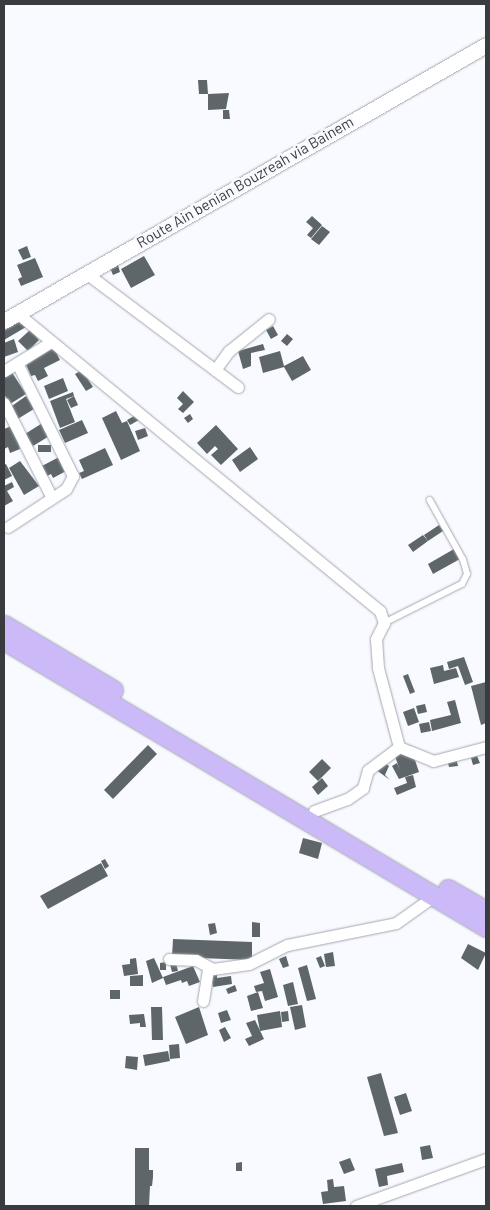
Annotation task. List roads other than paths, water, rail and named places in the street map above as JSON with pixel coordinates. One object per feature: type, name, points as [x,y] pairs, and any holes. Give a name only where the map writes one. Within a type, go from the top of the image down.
[{"type":"main road","points":[[4,626],[486,911]]},
{"type":"main road","points":[[4,640],[486,927]]},
{"type":"street","name":"Route Ain benian Bouzreah via Bainem","points":[[4,321],[486,45]]},
{"type":"street","points":[[86,273],[238,387]]},
{"type":"street","points":[[17,313],[367,598],[380,611],[384,623],[376,638],[378,668],[399,747]]},
{"type":"street","points":[[215,370],[229,351],[270,319]]},
{"type":"street","points":[[4,371],[51,342]]},
{"type":"street","points":[[5,525],[52,498],[71,484],[73,472],[17,363]]},
{"type":"street","points":[[4,404],[52,498]]},
{"type":"street","points":[[399,747],[433,762],[450,759],[486,747]]},
{"type":"street","points":[[314,810],[347,799],[363,788],[368,770],[399,747]]},
{"type":"street","points":[[169,959],[196,960],[208,968],[250,964],[287,945],[379,929],[410,915],[434,896]]},
{"type":"street","points":[[203,1001],[208,968]]},
{"type":"street","points":[[356,1206],[486,1159]]},
{"type":"lane","points":[[384,623],[462,584],[467,574],[463,560],[430,501]]}]
